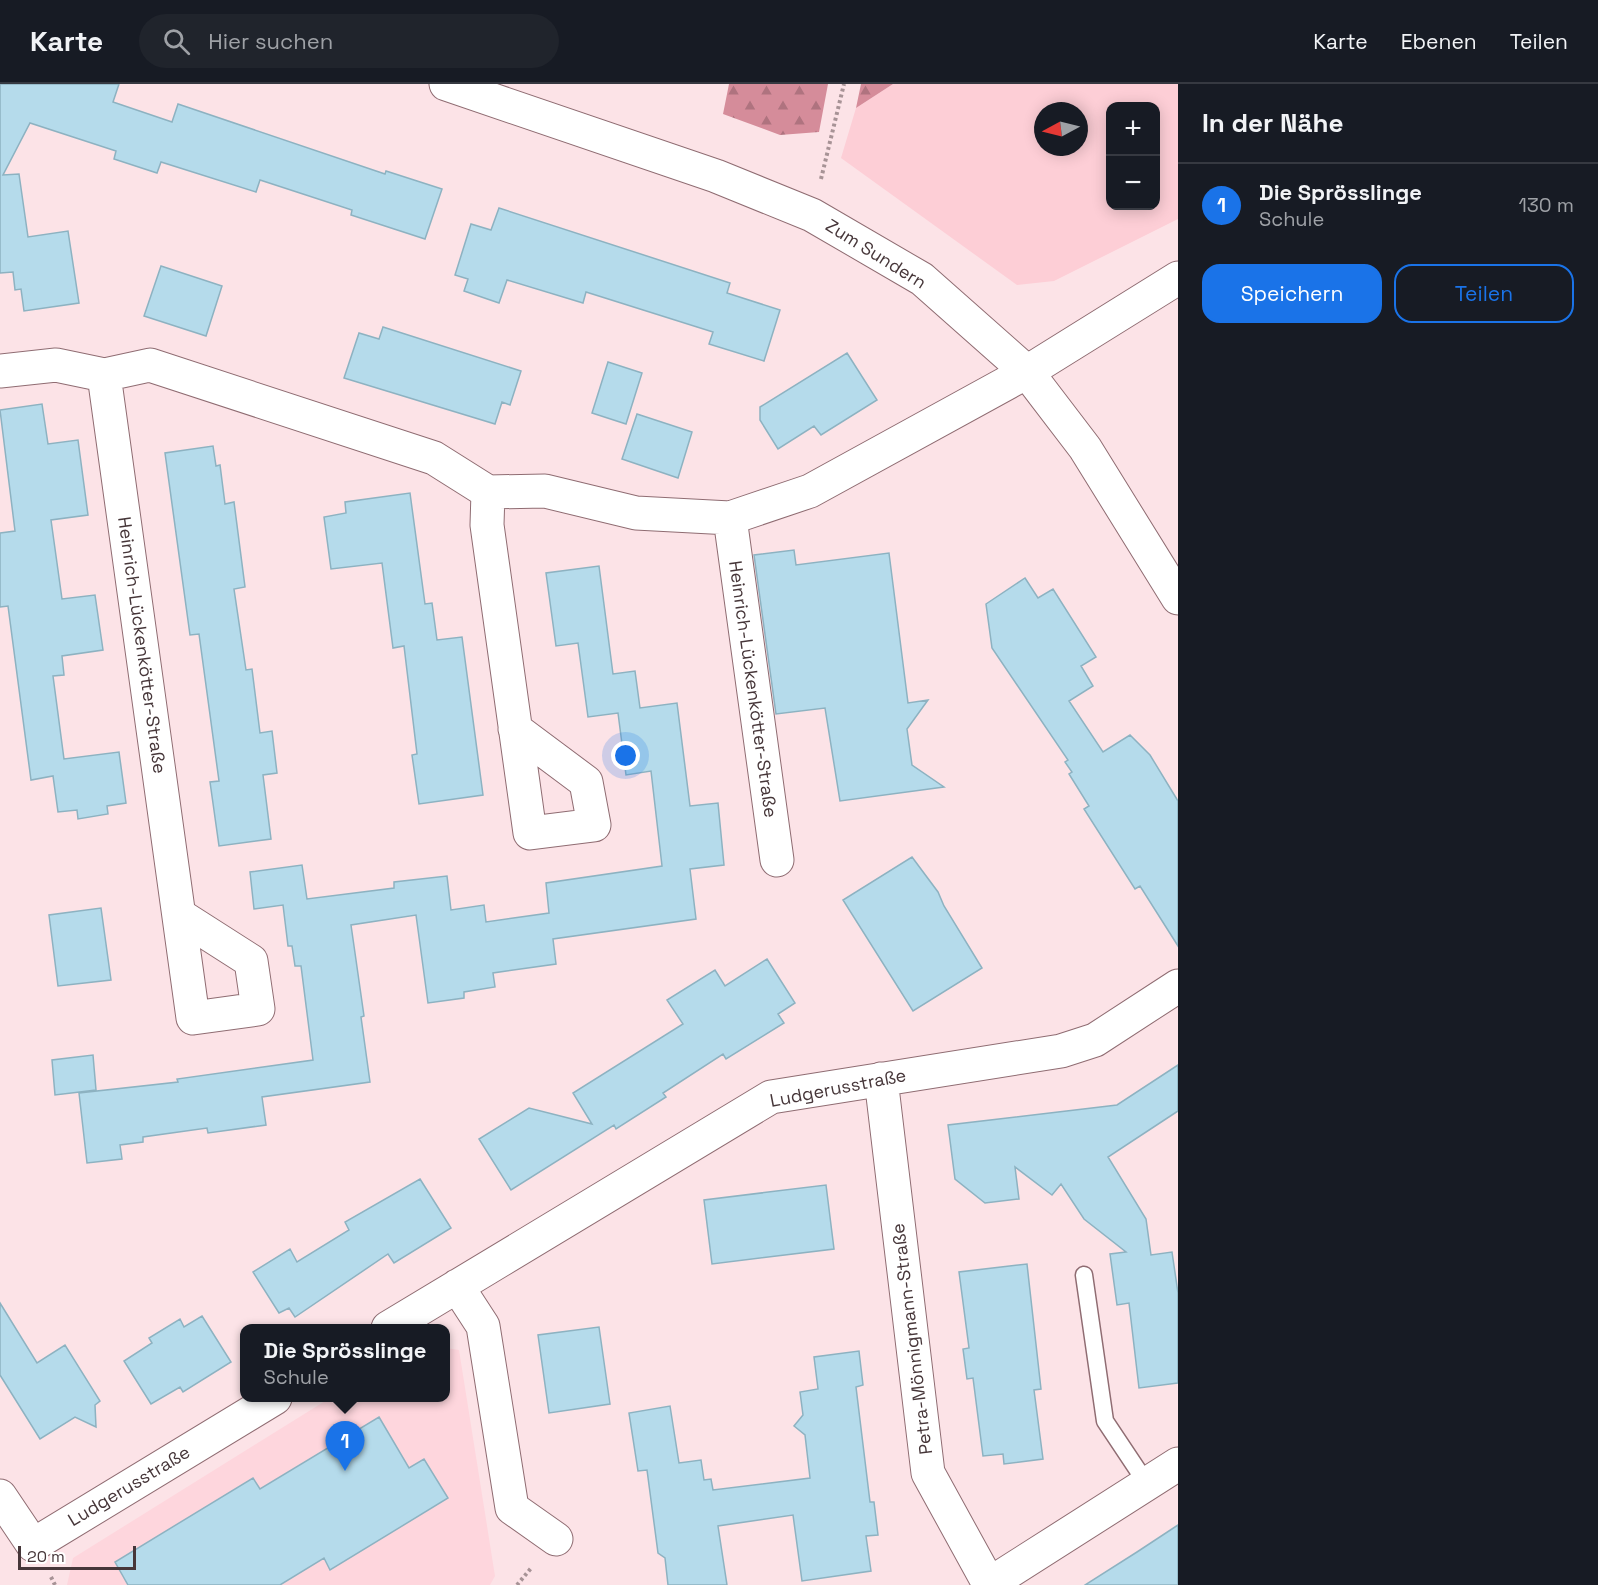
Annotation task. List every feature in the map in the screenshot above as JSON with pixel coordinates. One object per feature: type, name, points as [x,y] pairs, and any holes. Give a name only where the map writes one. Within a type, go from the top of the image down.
[{"type":"street","name":"Zum Sundern","points":[[446,84],[716,176],[812,215],[922,279],[1027,372],[1085,448],[1178,598]]},
{"type":"street","points":[[0,371],[56,364],[104,375],[150,365],[435,458],[488,492],[545,491],[636,513],[730,518],[810,491],[1027,372],[1178,278]]},
{"type":"street","name":"Heinrich-Lückenkötter-Straße","points":[[104,375],[179,915]]},
{"type":"street","points":[[488,492],[487,525],[516,729]]},
{"type":"street","name":"Heinrich-Lückenkötter-Straße","points":[[730,518],[777,860]]},
{"type":"street","name":"Ludgerusstraße","points":[[396,1324],[771,1097],[1061,1051],[1095,1040],[1178,986]]},
{"type":"street","name":"Petra-Mönnigmann-Straße","points":[[881,1079],[928,1473],[989,1585],[1178,1464]]},
{"type":"street","points":[[457,1286],[483,1326],[512,1508],[556,1539]]},
{"type":"street","name":"Ludgerusstraße","points":[[0,1496],[33,1545],[267,1402]]},
{"type":"lane","points":[[1084,1275],[1105,1421],[1146,1484]]},
{"type":"path","points":[[812,215],[844,84]]},
{"type":"shaded area","points":[[893,84],[1178,84],[1178,219],[1054,281],[1017,285],[841,158],[856,108]]},
{"type":"shaded area","points":[[450,1349],[459,1350],[495,1576],[490,1585],[67,1585],[73,1558],[324,1402],[450,1402]]},
{"type":"green space","points":[[729,84],[828,84],[819,132],[780,135],[723,114]]},
{"type":"green space","points":[[861,84],[893,84],[856,108]]},
{"type":"building","points":[[0,84],[119,84],[113,102],[172,122],[178,104],[385,174],[386,171],[442,189],[425,239],[351,215],[352,210],[260,180],[256,192],[161,162],[157,173],[114,159],[116,151],[30,123],[3,175],[19,174],[28,237],[68,231],[79,303],[24,311],[21,289],[15,290],[13,272],[0,273]]},
{"type":"building","points":[[499,208],[730,283],[727,293],[780,310],[764,361],[709,344],[713,332],[586,292],[583,303],[507,280],[499,303],[464,291],[468,279],[455,275],[471,224],[491,230]]},
{"type":"building","points":[[161,266],[222,286],[206,336],[144,316]]},
{"type":"building","points":[[383,327],[521,371],[510,405],[502,402],[495,424],[344,378],[359,333],[379,339]]},
{"type":"building","points":[[847,353],[877,400],[821,435],[814,426],[778,449],[760,420],[760,407]]},
{"type":"building","points":[[608,362],[642,373],[626,424],[592,413]]},
{"type":"building","points":[[42,404],[48,444],[78,440],[88,515],[51,520],[62,599],[95,595],[103,650],[62,656],[64,675],[53,676],[64,759],[119,752],[126,803],[107,806],[108,814],[78,819],[77,810],[58,812],[53,776],[31,780],[8,606],[0,607],[0,533],[15,531],[0,410]]},
{"type":"building","points":[[637,414],[692,432],[678,478],[622,459]]},
{"type":"building","points":[[213,446],[216,466],[220,465],[225,504],[234,502],[245,587],[234,589],[246,670],[252,669],[260,733],[272,731],[277,773],[263,775],[271,839],[219,846],[210,782],[219,781],[199,634],[190,635],[165,453]]},
{"type":"building","points":[[410,493],[425,604],[432,603],[437,640],[462,637],[483,795],[419,804],[412,755],[417,754],[404,646],[393,648],[382,563],[331,569],[324,517],[346,513],[345,502]]},
{"type":"building","points":[[794,550],[796,565],[889,553],[908,703],[928,700],[907,729],[912,765],[944,787],[840,801],[825,708],[776,714],[754,555]]},
{"type":"building","points":[[599,566],[613,674],[635,671],[640,708],[677,703],[690,806],[718,803],[724,865],[690,869],[696,919],[553,939],[556,964],[493,973],[495,987],[464,992],[464,998],[428,1003],[416,915],[351,925],[364,1016],[361,1017],[370,1082],[262,1097],[266,1125],[208,1133],[207,1128],[143,1137],[143,1142],[120,1145],[122,1159],[87,1163],[79,1093],[178,1082],[177,1079],[313,1060],[301,966],[295,966],[292,946],[288,946],[283,905],[254,909],[250,872],[302,865],[307,899],[394,888],[394,882],[447,876],[451,910],[484,905],[486,922],[549,913],[546,883],[662,866],[651,771],[626,775],[618,713],[588,717],[578,643],[556,646],[546,573]]},
{"type":"building","points":[[1025,578],[1038,598],[1053,589],[1096,657],[1081,666],[1093,686],[1069,701],[1103,752],[1130,735],[1150,755],[1178,801],[1178,946],[1140,886],[1135,889],[1084,809],[1089,806],[1069,774],[1072,772],[1065,762],[1068,760],[992,648],[986,604]]},
{"type":"building","points":[[912,857],[938,892],[944,906],[982,968],[913,1011],[843,900]]},
{"type":"building","points":[[101,908],[111,980],[58,986],[49,915]]},
{"type":"building","points":[[767,959],[795,1003],[778,1014],[784,1023],[726,1059],[723,1054],[663,1093],[666,1097],[616,1129],[614,1125],[511,1190],[479,1139],[529,1108],[592,1124],[573,1093],[683,1024],[667,1000],[715,970],[725,986]]},
{"type":"building","points":[[93,1055],[96,1090],[55,1095],[52,1060]]},
{"type":"building","points":[[1178,1065],[1178,1111],[1108,1157],[1146,1219],[1151,1255],[1172,1252],[1178,1293],[1178,1383],[1139,1388],[1129,1303],[1117,1305],[1110,1254],[1126,1252],[1084,1219],[1061,1184],[1052,1195],[1015,1167],[1019,1199],[985,1203],[955,1179],[948,1125],[1117,1105]]},
{"type":"building","points":[[420,1179],[451,1228],[394,1263],[388,1254],[295,1317],[289,1308],[279,1313],[253,1272],[290,1249],[297,1262],[349,1230],[345,1222]]},
{"type":"building","points":[[826,1185],[834,1249],[712,1264],[704,1200]]},
{"type":"building","points":[[1027,1264],[1041,1389],[1034,1390],[1043,1459],[1004,1464],[1003,1454],[983,1456],[973,1378],[967,1379],[963,1349],[969,1348],[959,1272]]},
{"type":"building","points":[[0,1303],[37,1363],[65,1345],[100,1401],[95,1405],[96,1427],[75,1417],[40,1439],[0,1375]]},
{"type":"building","points":[[202,1316],[231,1362],[183,1392],[180,1387],[151,1404],[124,1361],[152,1343],[149,1338],[180,1319],[184,1327]]},
{"type":"building","points":[[599,1327],[610,1404],[549,1413],[538,1335]]},
{"type":"building","points":[[859,1351],[863,1385],[856,1387],[870,1502],[874,1502],[878,1535],[866,1536],[871,1571],[802,1581],[793,1515],[718,1526],[727,1585],[668,1585],[665,1558],[658,1553],[647,1470],[638,1471],[629,1413],[670,1406],[679,1463],[701,1460],[704,1480],[711,1479],[713,1490],[810,1478],[805,1435],[794,1426],[803,1415],[800,1392],[818,1389],[814,1357]]},
{"type":"building","points":[[379,1417],[409,1468],[424,1459],[448,1498],[330,1570],[324,1558],[280,1585],[128,1585],[115,1562],[253,1478],[260,1489]]},
{"type":"building","points":[[1178,1525],[1178,1585],[1085,1585],[1137,1552]]},
{"type":"place","name":"Die Sprösslinge","points":[[345,1471]]}]
